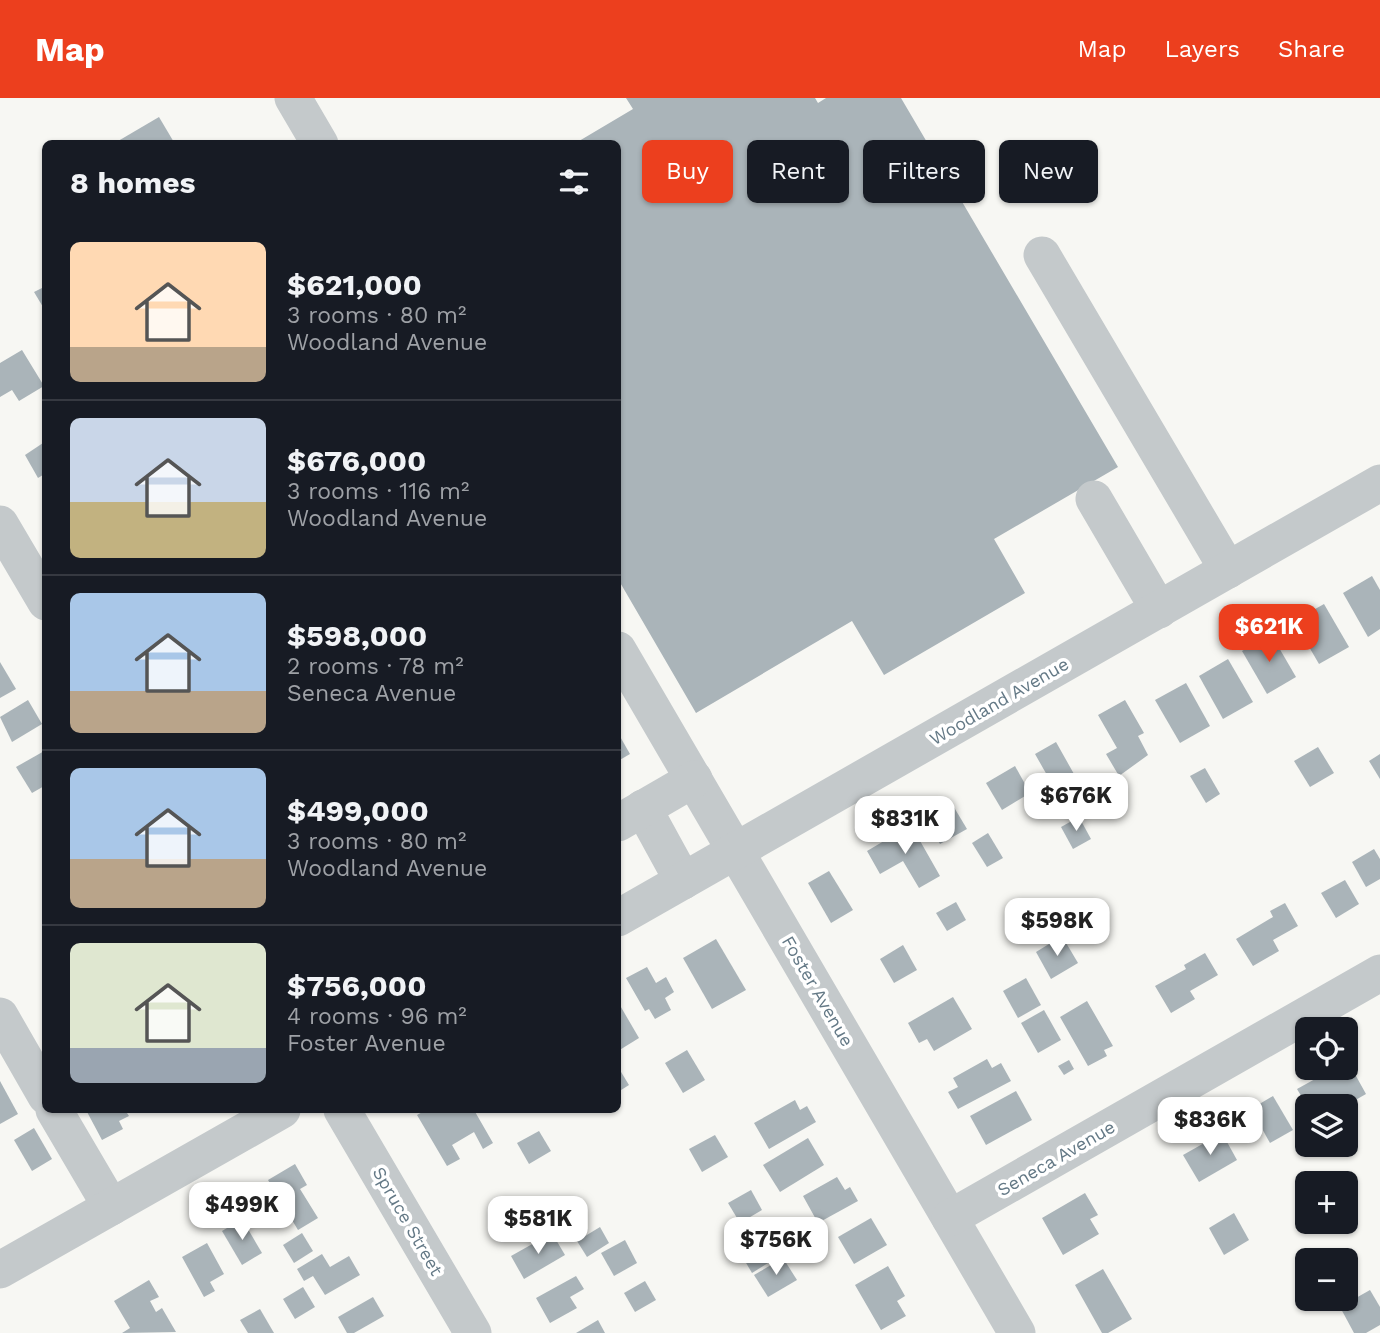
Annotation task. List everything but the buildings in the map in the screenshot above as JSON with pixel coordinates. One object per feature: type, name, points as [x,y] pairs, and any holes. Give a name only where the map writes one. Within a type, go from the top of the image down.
[{"type":"street","points":[[293,98],[318,140]]},
{"type":"street","points":[[1042,254],[1228,570]]},
{"type":"street","name":"Woodland Avenue","points":[[621,916],[1380,483]]},
{"type":"street","points":[[1094,499],[1159,610]]},
{"type":"street","points":[[0,524],[42,595]]},
{"type":"street","name":"Foster Avenue","points":[[621,655],[1017,1333]]},
{"type":"street","points":[[683,881],[631,816],[694,779]]},
{"type":"street","name":"Seneca Avenue","points":[[950,1219],[1380,973]]},
{"type":"street","points":[[0,1016],[42,1089]]},
{"type":"street","points":[[56,1113],[111,1207]]},
{"type":"street","points":[[0,1270],[277,1113]]},
{"type":"street","name":"Spruce Street","points":[[344,1113],[473,1333]]}]
